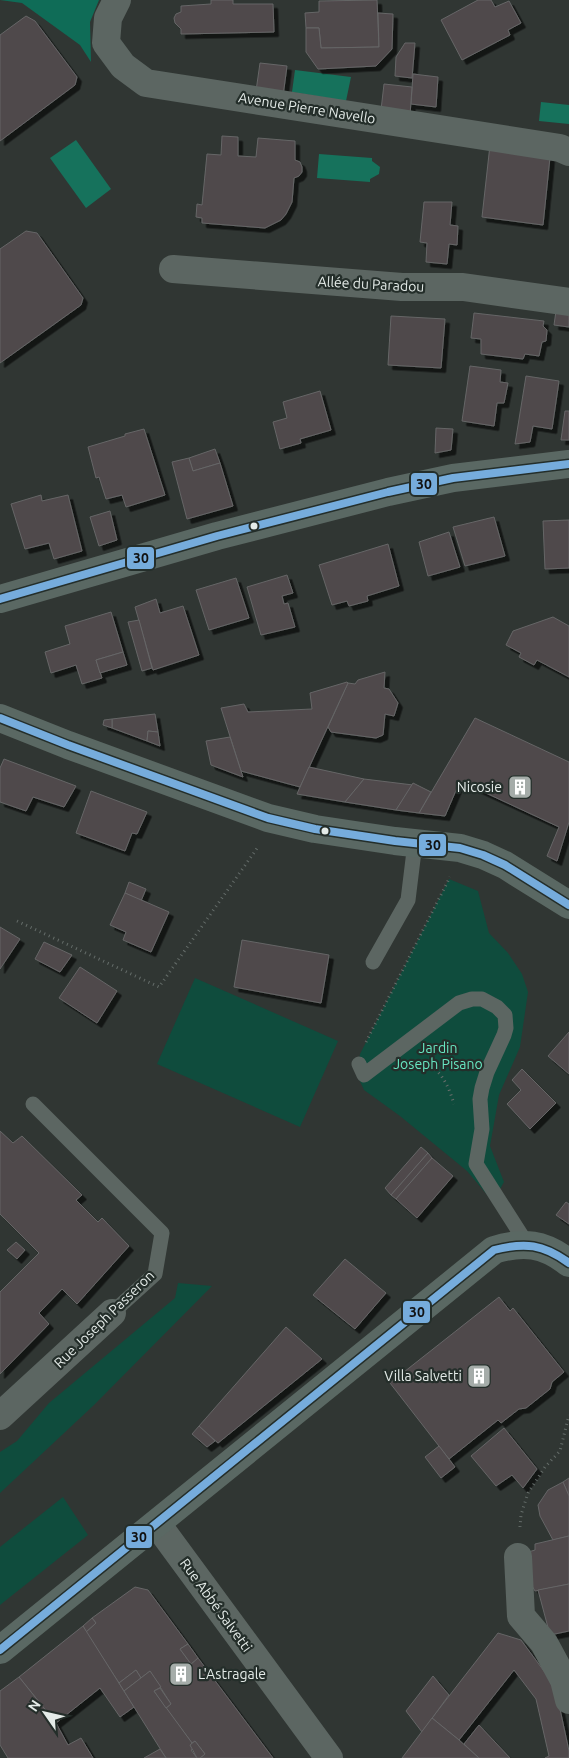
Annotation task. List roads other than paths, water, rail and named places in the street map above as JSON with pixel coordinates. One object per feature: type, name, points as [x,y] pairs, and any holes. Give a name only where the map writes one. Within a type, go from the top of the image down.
[{"type":"street","name":"Avenue Pierre Navello","points":[[117,0],[108,18],[106,43],[123,66],[146,83],[550,146],[569,152]]},
{"type":"street","name":"Allée du Paradou","points":[[173,268],[402,287],[463,286],[569,302]]},
{"type":"street","points":[[0,599],[217,536],[388,492],[453,478],[569,464]]},
{"type":"street","points":[[0,718],[68,745],[268,818],[315,829],[460,848],[483,855],[505,865],[569,906]]},
{"type":"street","points":[[0,1650],[494,1250],[509,1245],[527,1244],[544,1248],[569,1262]]},
{"type":"street","name":"Rue Joseph Passeron","points":[[0,1416],[112,1313]]},
{"type":"street","name":"Rue Abbé Salvetti","points":[[157,1524],[329,1758]]},
{"type":"street","points":[[518,1558],[520,1616],[544,1643],[564,1680],[569,1700]]},
{"type":"lane","points":[[373,962],[408,900],[415,843]]},
{"type":"lane","points":[[359,1064],[364,1075],[433,1022],[466,1000],[477,999],[487,1001],[497,1007],[504,1015],[506,1028],[482,1088],[480,1104],[482,1129],[476,1164],[527,1244]]},
{"type":"lane","name":"Rue Joseph Passeron","points":[[33,1104],[162,1233],[155,1274],[112,1313]]},
{"type":"place","name":"Nicosie","points":[[520,787]]},
{"type":"place","name":"Villa Salvetti","points":[[479,1376]]},
{"type":"place","name":"L'Astragale","points":[[181,1674]]},
{"type":"park label","name":"Jardin Joseph Pisano","points":[[438,1056]]}]
